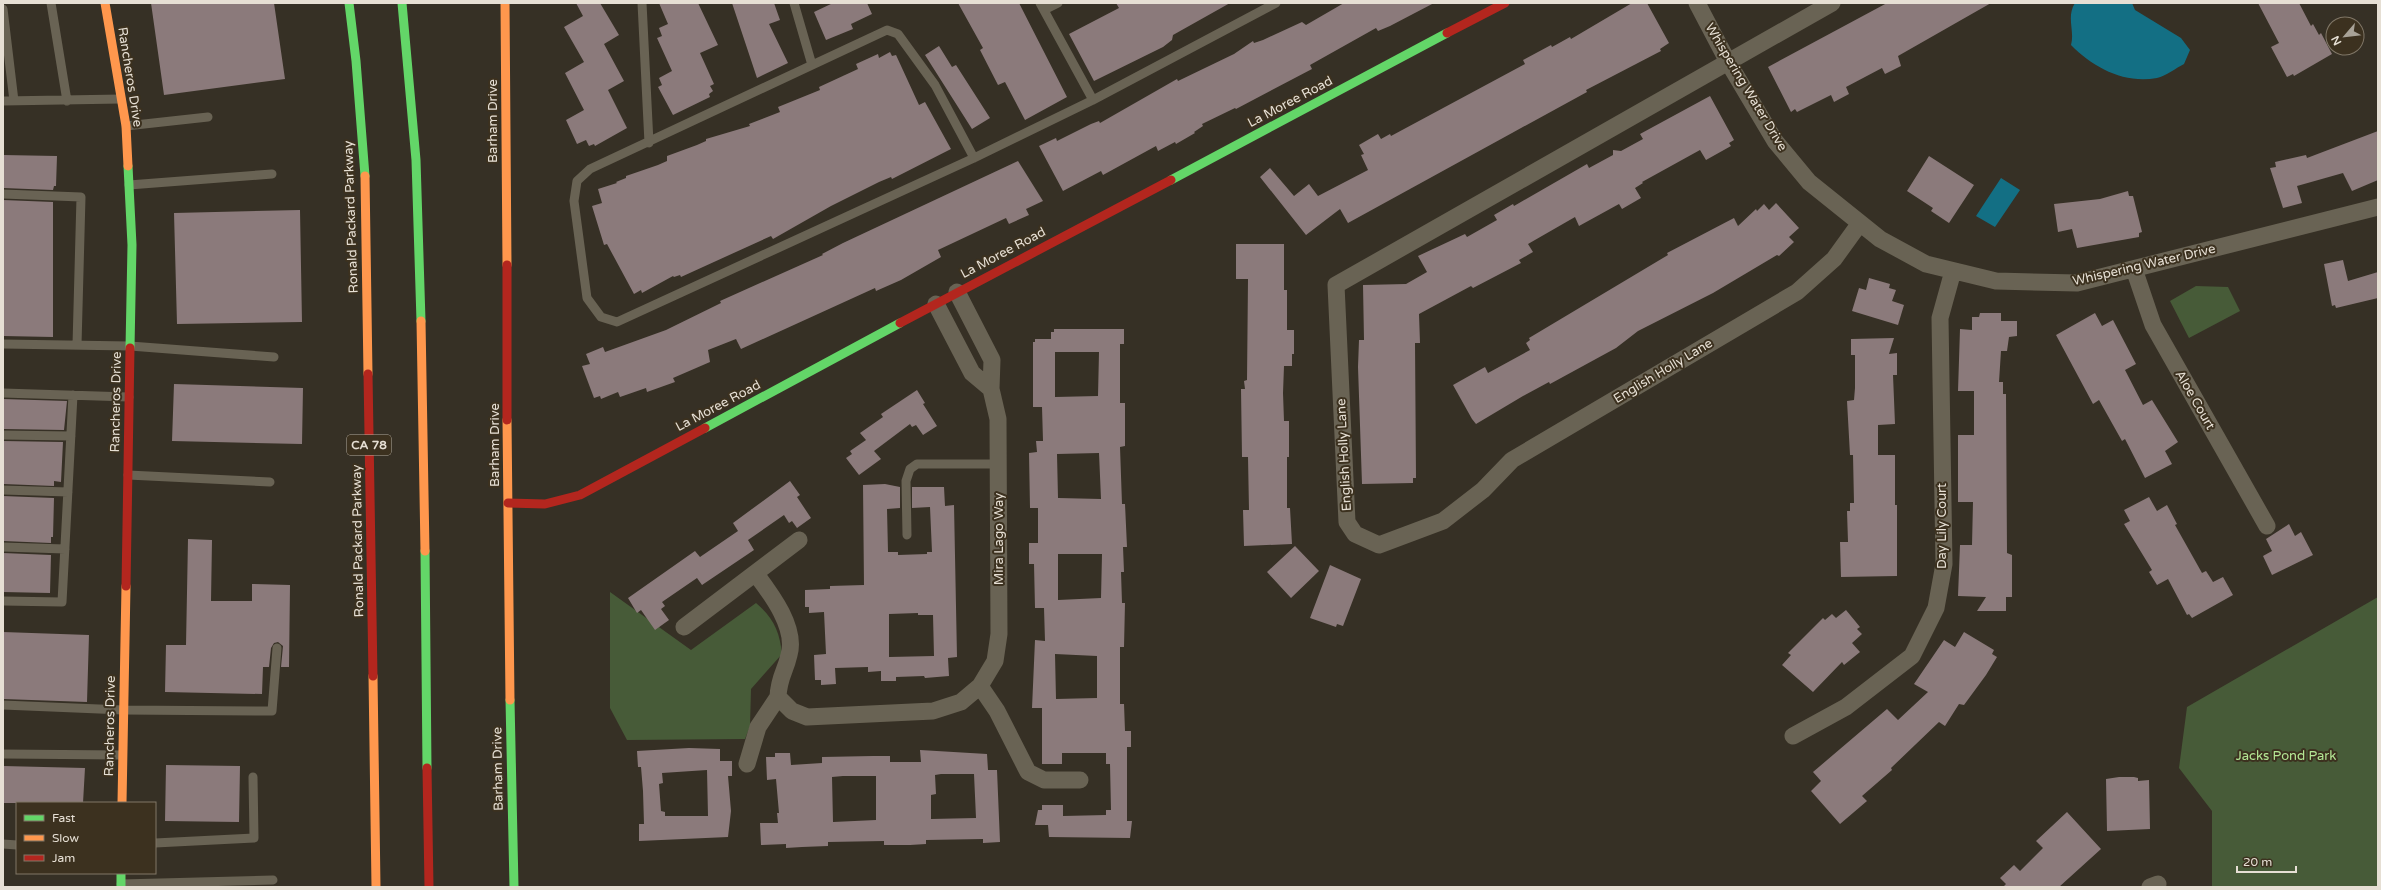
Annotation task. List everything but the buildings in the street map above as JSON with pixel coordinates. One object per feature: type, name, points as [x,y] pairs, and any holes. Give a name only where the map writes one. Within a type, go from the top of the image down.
[{"type":"main road","name":"Rancheros Drive","points":[[105,3],[126,126],[132,245],[122,802]]},
{"type":"main road","name":"Ronald Packard Parkway","points":[[349,3],[356,61],[365,182],[376,887]]},
{"type":"main road","points":[[402,3],[416,160],[422,337],[429,887]]},
{"type":"main road","name":"Barham Drive","points":[[505,3],[508,503],[514,887]]},
{"type":"main road","name":"La Moree Road","points":[[508,503],[545,504],[580,495],[957,292],[1505,3]]},
{"type":"main road","points":[[121,874],[121,886]]},
{"type":"street","name":"Whispering Water Drive","points":[[1697,3],[1728,62],[1775,141],[1809,182],[1880,239],[1926,264],[1996,281],[2077,283],[2378,207]]},
{"type":"street","points":[[1728,62],[1832,3]]},
{"type":"street","name":"English Holly Lane","points":[[1728,62],[1336,285],[1347,522],[1355,534],[1379,546],[1443,521],[1483,490],[1512,460],[1797,292],[1834,259],[1860,223]]},
{"type":"street","name":"Aloe Court","points":[[2134,269],[2153,325],[2267,526]]},
{"type":"street","name":"Day Lily Court","points":[[1793,736],[1846,707],[1912,656],[1936,608],[1944,564],[1940,318],[1953,271]]},
{"type":"street","name":"Mira Lago Way","points":[[778,697],[792,711],[807,717],[933,711],[961,702],[980,686],[995,661],[999,634],[999,464],[998,419],[991,389],[992,360],[957,292]]},
{"type":"street","points":[[936,304],[972,373],[991,389]]},
{"type":"street","points":[[684,627],[799,540]]},
{"type":"street","points":[[747,764],[758,727],[778,697],[779,680],[790,654],[788,632],[779,605],[756,574]]},
{"type":"street","points":[[980,686],[997,712],[1028,772],[1044,780],[1080,780]]},
{"type":"lane","points":[[51,3],[67,101]]},
{"type":"lane","points":[[642,3],[649,143]]},
{"type":"lane","points":[[794,3],[812,65]]},
{"type":"lane","points":[[1058,3],[1042,7],[1093,100]]},
{"type":"lane","points":[[974,158],[935,85],[898,34],[887,30],[649,143],[590,169],[578,180],[574,201],[587,298],[601,317],[617,322],[974,158],[1093,100],[1276,3]]},
{"type":"lane","points":[[3,9],[14,101]]},
{"type":"lane","points":[[3,101],[121,99]]},
{"type":"lane","points":[[126,126],[208,116]]},
{"type":"lane","points":[[129,185],[272,174]]},
{"type":"lane","points":[[3,194],[81,197],[77,345]]},
{"type":"lane","points":[[3,344],[130,346],[274,357]]},
{"type":"lane","points":[[3,394],[129,396]]},
{"type":"lane","points":[[3,601],[62,602],[73,395]]},
{"type":"lane","points":[[3,434],[71,436]]},
{"type":"lane","points":[[907,535],[906,481],[910,469],[918,464],[999,464]]},
{"type":"lane","points":[[128,474],[270,482]]},
{"type":"lane","points":[[3,490],[68,492]]},
{"type":"lane","points":[[3,547],[65,549]]},
{"type":"lane","points":[[3,706],[123,710],[272,711],[277,648]]},
{"type":"lane","points":[[3,754],[122,755]]},
{"type":"lane","points":[[156,843],[254,838],[253,777]]},
{"type":"lane","points":[[3,844],[16,845]]},
{"type":"lane","points":[[121,886],[273,880]]},
{"type":"green space","points":[[2196,286],[2228,287],[2240,311],[2189,338],[2170,301]]},
{"type":"green space","points":[[610,592],[691,650],[756,603],[762,608],[775,626],[782,654],[751,689],[750,726],[745,739],[627,740],[610,708]]},
{"type":"green space","name":"Jacks Pond Park","points":[[2378,597],[2378,887],[2212,887],[2212,811],[2179,768],[2187,707]]},
{"type":"water","points":[[2075,3],[2132,3],[2135,10],[2181,38],[2190,50],[2184,64],[2160,77],[2145,79],[2133,79],[2121,76],[2100,67],[2090,61],[2071,45],[2071,14]]},
{"type":"water","points":[[2001,178],[2020,190],[1995,227],[1976,216]]},
{"type":"traffic: fast","points":[[349,3],[356,61],[365,176]]},
{"type":"traffic: fast","points":[[402,3],[416,160],[421,321]]},
{"type":"traffic: fast","points":[[1171,180],[1447,33]]},
{"type":"traffic: fast","points":[[128,166],[132,245],[130,348]]},
{"type":"traffic: fast","points":[[705,428],[900,323]]},
{"type":"traffic: fast","points":[[425,551],[427,768]]},
{"type":"traffic: fast","points":[[510,700],[514,887]]},
{"type":"traffic: fast","points":[[121,874],[121,887]]},
{"type":"traffic: slow","points":[[105,3],[126,126],[128,166]]},
{"type":"traffic: slow","points":[[505,3],[507,265]]},
{"type":"traffic: slow","points":[[365,176],[368,374]]},
{"type":"traffic: slow","points":[[421,321],[425,551]]},
{"type":"traffic: slow","points":[[507,420],[510,700]]},
{"type":"traffic: slow","points":[[122,802],[126,586]]},
{"type":"traffic: slow","points":[[373,676],[376,887]]},
{"type":"traffic: jam","points":[[1447,33],[1505,3]]},
{"type":"traffic: jam","points":[[900,323],[1171,180]]},
{"type":"traffic: jam","points":[[507,265],[507,420]]},
{"type":"traffic: jam","points":[[126,586],[130,348]]},
{"type":"traffic: jam","points":[[368,374],[373,676]]},
{"type":"traffic: jam","points":[[508,503],[545,504],[580,495],[705,428]]},
{"type":"traffic: jam","points":[[427,768],[429,887]]}]
